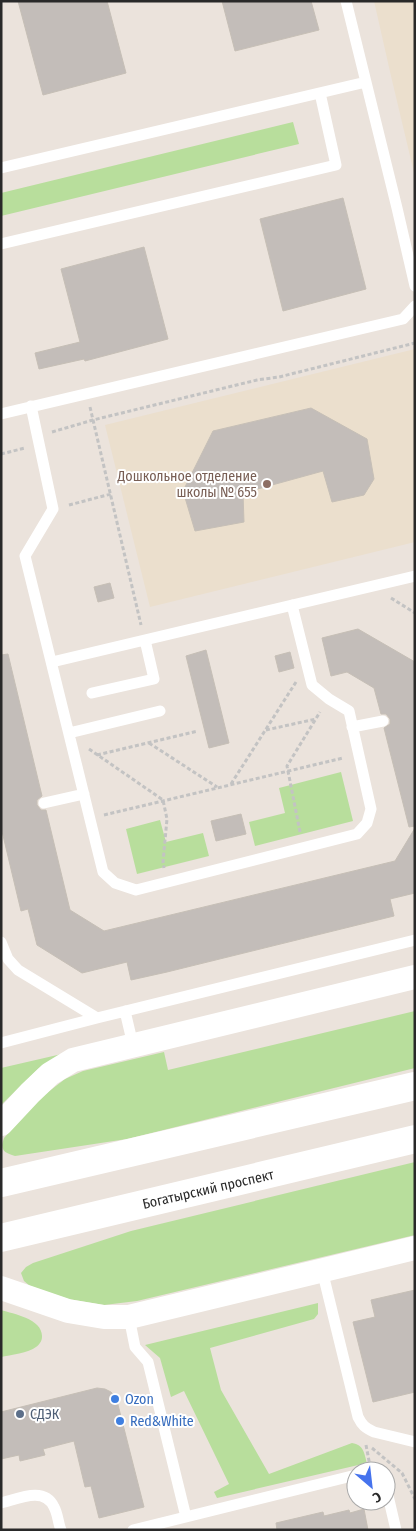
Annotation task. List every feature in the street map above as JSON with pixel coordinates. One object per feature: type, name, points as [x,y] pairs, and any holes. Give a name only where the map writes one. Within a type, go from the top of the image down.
[{"type":"main road","points":[[1,1183],[415,1086]]},
{"type":"main road","name":"Богатырский проспект","points":[[1,1238],[415,1140]]},
{"type":"street","points":[[1,1124],[50,1074],[73,1060],[415,977]]},
{"type":"street","points":[[1,1288],[68,1311],[104,1317],[129,1317],[415,1248]]},
{"type":"lane","points":[[346,1],[415,286]]},
{"type":"lane","points":[[1,168],[366,82]]},
{"type":"lane","points":[[1,244],[336,165],[320,93]]},
{"type":"lane","points":[[1,414],[403,319],[415,306]]},
{"type":"lane","points":[[31,406],[54,509],[25,556],[103,872],[115,882],[136,890],[357,834],[367,823],[372,809],[349,711],[329,699],[312,685],[292,605]]},
{"type":"lane","points":[[52,662],[415,576]]},
{"type":"lane","points":[[92,693],[154,679],[145,640]]},
{"type":"lane","points":[[69,733],[160,711]]},
{"type":"lane","points":[[352,727],[382,721]]},
{"type":"lane","points":[[44,803],[84,794]]},
{"type":"lane","points":[[1,1043],[415,940]]},
{"type":"lane","points":[[1,942],[8,958],[18,970],[97,1018]]},
{"type":"lane","points":[[125,1011],[133,1045]]},
{"type":"lane","points":[[322,1270],[361,1424],[374,1432],[415,1442]]},
{"type":"lane","points":[[129,1317],[135,1347],[148,1362],[186,1517]]},
{"type":"lane","points":[[133,1530],[346,1477]]},
{"type":"lane","points":[[1,1503],[33,1495],[42,1495],[50,1500],[55,1509],[61,1530]]},
{"type":"lane","points":[[392,1511],[396,1530]]},
{"type":"path","points":[[47,434],[93,420],[257,380],[279,377],[415,342]]},
{"type":"path","points":[[87,393],[145,640]]},
{"type":"path","points":[[1,454],[25,449]]},
{"type":"path","points":[[54,509],[111,494]]},
{"type":"path","points":[[231,784],[307,664]]},
{"type":"path","points":[[304,848],[287,766],[329,699]]},
{"type":"path","points":[[265,730],[316,718]]},
{"type":"path","points":[[96,755],[198,731]]},
{"type":"path","points":[[69,733],[96,755],[163,800],[167,819],[163,862],[168,882]]},
{"type":"path","points":[[149,743],[217,788]]},
{"type":"path","points":[[90,818],[359,754]]},
{"type":"path","points":[[369,1461],[366,1443],[388,1461]]},
{"type":"path","points":[[396,1468],[402,1473],[415,1499]]},
{"type":"shaded area","points":[[374,1],[415,1],[415,177],[391,76]]},
{"type":"shaded area","name":"Дошкольное отделение школы № 655","points":[[415,349],[415,542],[150,607],[105,425]]},
{"type":"green space","points":[[293,122],[299,144],[1,216],[1,193]]},
{"type":"green space","points":[[341,772],[353,821],[255,846],[249,822],[285,813],[279,788]]},
{"type":"green space","points":[[160,820],[166,842],[203,833],[209,856],[137,874],[126,829]]},
{"type":"green space","points":[[415,1011],[415,1068],[127,1139],[15,1156],[5,1152],[2,1145],[4,1138],[39,1099],[65,1079],[83,1071],[164,1052],[168,1070]]},
{"type":"green space","points":[[66,1053],[38,1069],[1,1105],[1,1068]]},
{"type":"green space","points":[[415,1162],[415,1235],[137,1301],[104,1305],[68,1299],[30,1286],[24,1281],[21,1273],[33,1263],[131,1231]]},
{"type":"green space","points":[[318,1303],[318,1314],[314,1319],[210,1348],[221,1390],[269,1474],[352,1443],[361,1448],[366,1461],[346,1461],[346,1468],[217,1498],[214,1492],[229,1484],[184,1391],[171,1397],[160,1358],[145,1345]]},
{"type":"green space","points":[[1,1310],[27,1318],[38,1326],[42,1337],[38,1345],[29,1351],[1,1357]]},
{"type":"building","points":[[18,1],[107,1],[126,73],[43,95]]},
{"type":"building","points":[[222,1],[311,1],[319,30],[235,51]]},
{"type":"building","points":[[343,198],[366,289],[283,311],[260,219]]},
{"type":"building","points":[[144,247],[168,339],[85,361],[84,359],[39,369],[35,353],[80,342],[61,269]]},
{"type":"building","points":[[311,408],[367,439],[374,479],[364,495],[332,502],[323,471],[243,493],[244,522],[195,531],[183,491],[213,431]]},
{"type":"building","points":[[110,583],[114,598],[98,602],[94,587]]},
{"type":"building","points":[[358,629],[415,662],[415,826],[409,827],[384,728],[390,724],[390,719],[386,714],[381,714],[374,688],[347,672],[331,676],[322,638]]},
{"type":"building","points":[[206,650],[229,743],[209,748],[186,656]]},
{"type":"building","points":[[290,652],[294,668],[279,672],[275,656]]},
{"type":"building","points":[[8,654],[42,796],[37,800],[37,805],[41,810],[46,810],[70,910],[104,931],[395,861],[415,828],[415,893],[390,899],[394,916],[167,972],[131,980],[127,962],[82,973],[37,945],[28,909],[21,911],[1,827],[1,655]]},
{"type":"building","points":[[241,814],[246,834],[216,841],[211,821]]},
{"type":"building","points":[[415,1290],[415,1392],[373,1402],[353,1322],[375,1317],[371,1300]]},
{"type":"building","points":[[97,1388],[105,1389],[116,1397],[144,1507],[99,1518],[91,1486],[85,1487],[74,1441],[43,1449],[45,1455],[20,1461],[19,1455],[1,1459],[1,1412]]},
{"type":"building","points":[[346,1511],[350,1513],[364,1511],[368,1530],[277,1530],[276,1523],[323,1512],[324,1516]]},
{"type":"place","name":"Дошкольное отделение школы № 655","points":[[267,484]]},
{"type":"place","name":"Ozon","points":[[115,1399]]},
{"type":"place","name":"СДЭК","points":[[20,1414]]},
{"type":"place","name":"Red&White","points":[[120,1421]]}]
